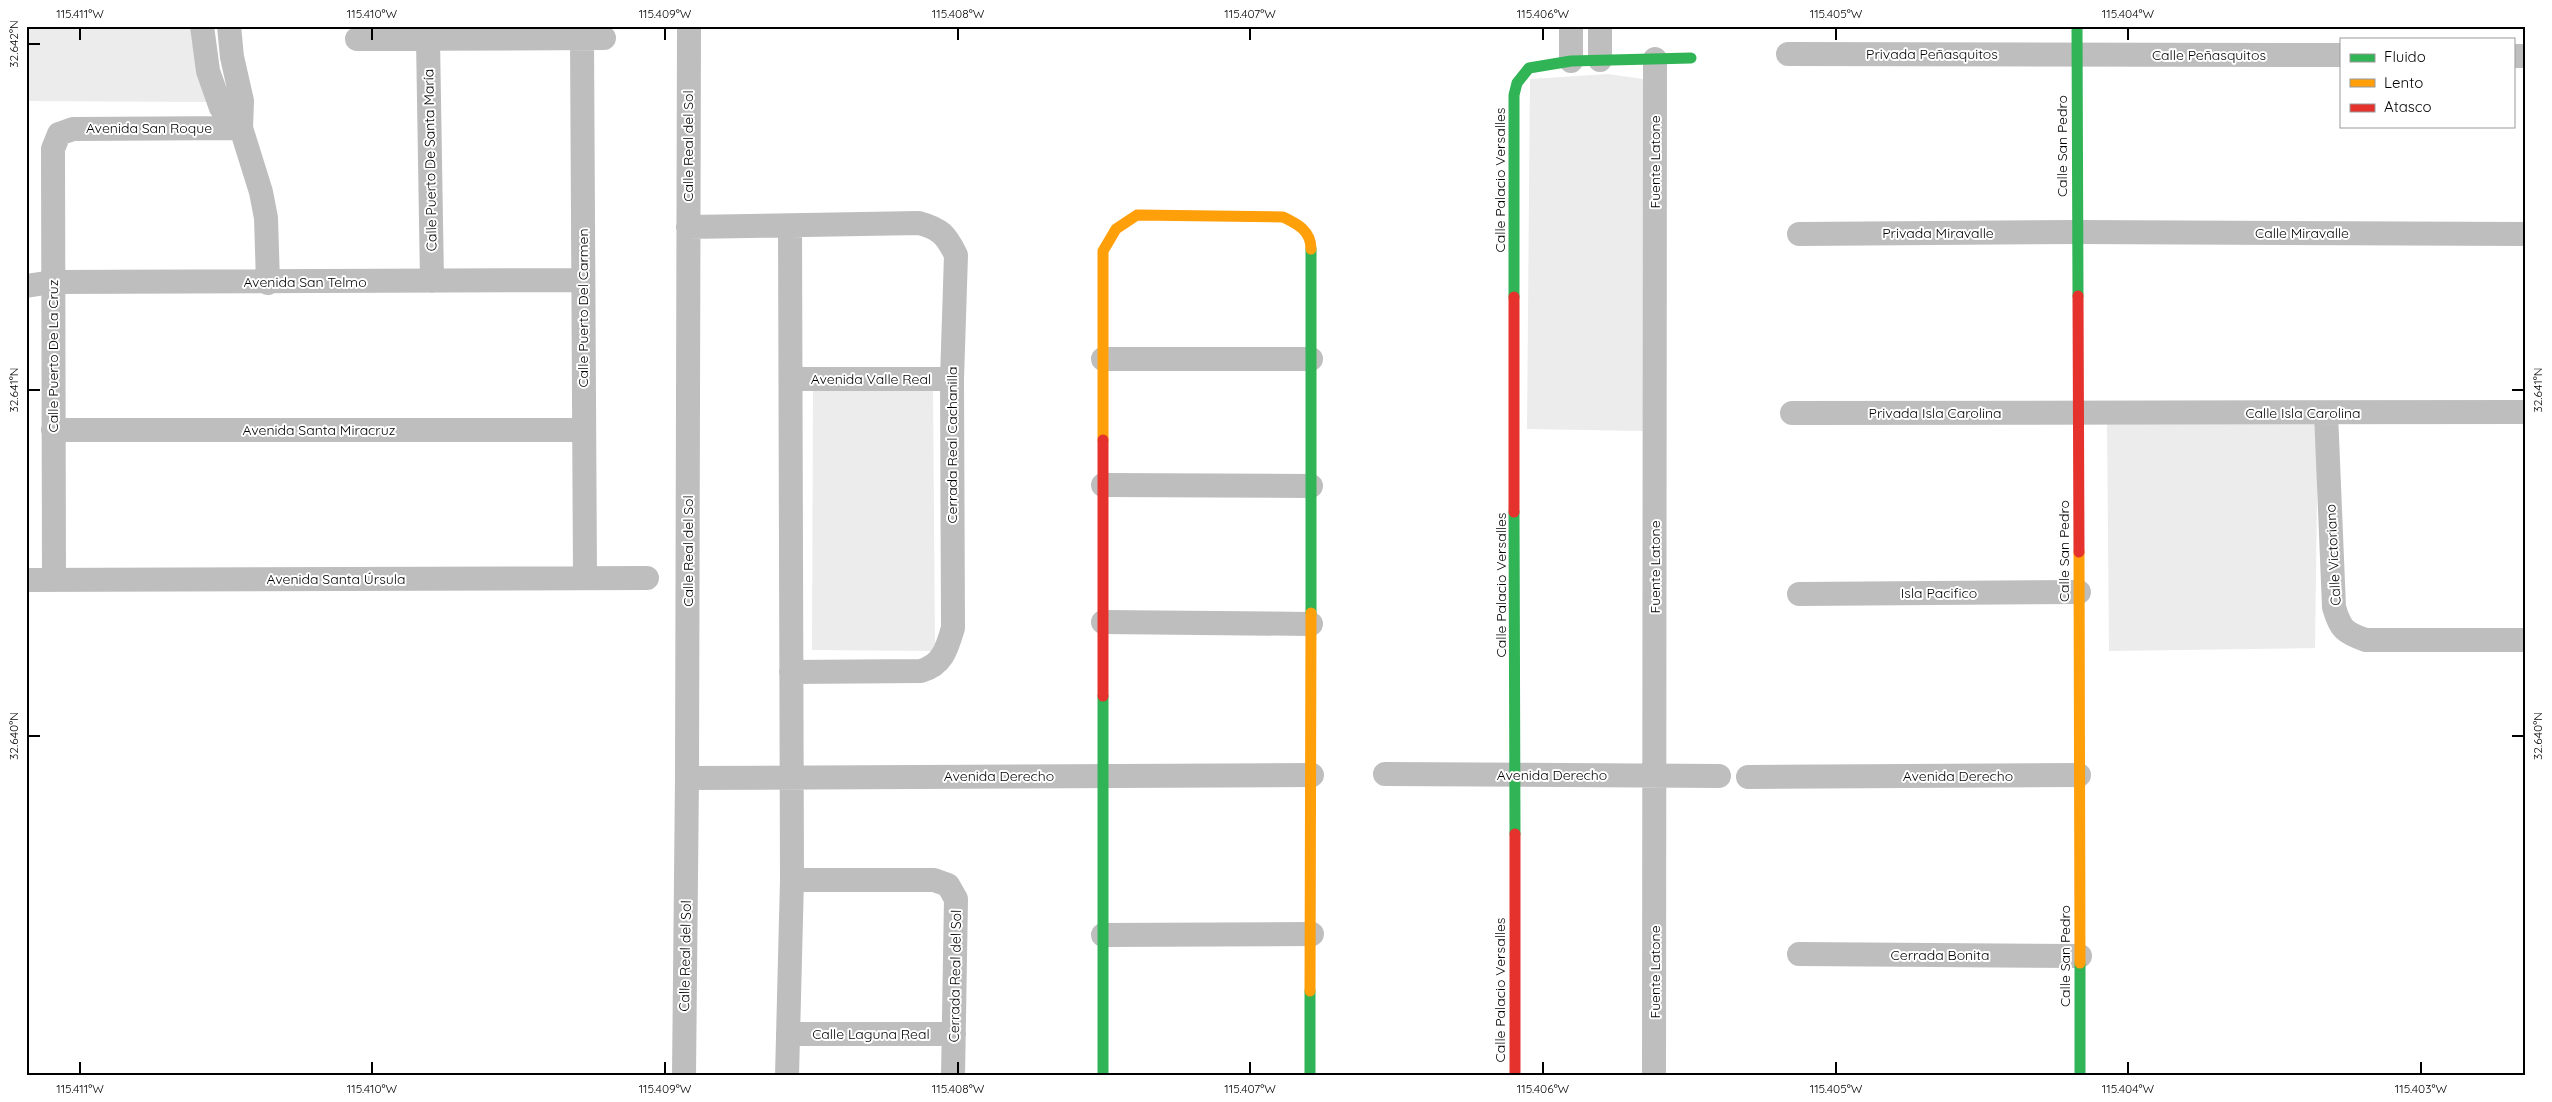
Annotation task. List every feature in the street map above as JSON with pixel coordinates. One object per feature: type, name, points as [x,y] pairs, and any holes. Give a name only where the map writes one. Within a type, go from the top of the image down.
[{"type":"street","points":[[202,26],[208,71],[221,108],[241,128]]},
{"type":"street","points":[[229,26],[232,57],[242,101],[241,128],[261,192],[266,218],[268,283]]},
{"type":"street","name":"Calle Real del Sol","points":[[684,1076],[687,778],[688,26]]},
{"type":"street","points":[[1571,26],[1572,61],[1691,58]]},
{"type":"street","points":[[1600,26],[1600,60]]},
{"type":"street","name":"Calle San Pedro","points":[[2077,26],[2080,1076]]},
{"type":"street","name":"Calle Puerto Del Carmen","points":[[428,39],[593,38],[583,280],[586,578]]},
{"type":"street","points":[[357,39],[428,39]]},
{"type":"street","name":"Calle Puerto De Santa María","points":[[428,39],[432,281]]},
{"type":"street","name":"Privada Peñasquitos","points":[[1788,54],[2077,55]]},
{"type":"street","name":"Calle Peñasquitos","points":[[2077,55],[2340,55]]},
{"type":"street","name":"Fuente Latone","points":[[1654,1076],[1655,59]]},
{"type":"street","name":"Calle Palacio Versalles","points":[[1515,1076],[1514,94],[1517,83],[1529,68],[1572,61]]},
{"type":"street","name":"Avenida San Roque","points":[[59,134],[73,129],[241,128]]},
{"type":"street","name":"Calle Puerto De La Cruz","points":[[54,580],[53,149],[59,134]]},
{"type":"street","points":[[1103,1076],[1103,251],[1106,240],[1117,226],[1137,215],[1284,217],[1302,226],[1311,242],[1312,934],[1310,1076]]},
{"type":"street","name":"Cerrada Real Cachanilla","points":[[688,227],[918,223],[933,227],[948,237],[956,255],[952,379],[953,628],[944,654],[940,661],[930,668],[921,671],[791,672]]},
{"type":"street","points":[[787,1076],[792,880],[790,226]]},
{"type":"street","name":"Calle Miravalle","points":[[2078,232],[2526,234]]},
{"type":"street","name":"Privada Miravalle","points":[[1800,234],[2078,232]]},
{"type":"street","name":"Avenida San Telmo","points":[[26,286],[52,282],[268,283],[583,280]]},
{"type":"street","points":[[1103,359],[1311,359]]},
{"type":"street","name":"Avenida Valle Real","points":[[791,378],[952,379]]},
{"type":"street","name":"Calle Isla Carolina","points":[[2079,413],[2526,412]]},
{"type":"street","name":"Privada Isla Carolina","points":[[1792,413],[2079,413]]},
{"type":"street","name":"Calle Victoriano","points":[[2326,413],[2334,607],[2339,624],[2348,634],[2366,640],[2526,640]]},
{"type":"street","name":"Avenida Santa Miracruz","points":[[53,430],[584,430]]},
{"type":"street","points":[[1103,485],[1311,486]]},
{"type":"street","name":"Avenida Santa Úrsula","points":[[26,580],[647,578]]},
{"type":"street","name":"Isla Pacifico","points":[[1799,594],[2079,592]]},
{"type":"street","points":[[1103,622],[1311,624]]},
{"type":"street","name":"Avenida Derecho","points":[[1385,774],[1719,776]]},
{"type":"street","name":"Avenida Derecho","points":[[687,778],[1312,775]]},
{"type":"street","name":"Avenida Derecho","points":[[1748,777],[2079,775]]},
{"type":"street","name":"Cerrada Real del Sol","points":[[792,880],[934,880],[948,885],[956,900],[953,1076]]},
{"type":"street","points":[[1103,935],[1312,934]]},
{"type":"street","name":"Cerrada Bonita","points":[[1800,954],[2080,956]]},
{"type":"street","name":"Calle Laguna Real","points":[[788,1034],[954,1034]]},
{"type":"shaded area","points":[[26,26],[192,26],[207,102],[26,101]]},
{"type":"shaded area","points":[[1608,74],[1643,79],[1643,431],[1527,429],[1530,79]]},
{"type":"shaded area","points":[[933,388],[935,651],[812,650],[813,390]]},
{"type":"shaded area","points":[[2107,422],[2318,424],[2315,648],[2109,651]]},
{"type":"traffic: fast","points":[[2077,26],[2078,296]]},
{"type":"traffic: fast","points":[[1514,297],[1514,95],[1517,83],[1529,68],[1571,61],[1691,58]]},
{"type":"traffic: fast","points":[[1311,249],[1311,613]]},
{"type":"traffic: fast","points":[[1514,512],[1515,834]]},
{"type":"traffic: fast","points":[[1103,696],[1103,1076]]},
{"type":"traffic: fast","points":[[2080,963],[2080,1076]]},
{"type":"traffic: fast","points":[[1310,991],[1310,1076]]},
{"type":"traffic: slow","points":[[1103,440],[1103,251],[1116,229],[1137,215],[1283,217],[1303,229],[1309,237],[1311,249]]},
{"type":"traffic: slow","points":[[2079,552],[2080,963]]},
{"type":"traffic: slow","points":[[1310,991],[1311,613]]},
{"type":"traffic: jam","points":[[2078,296],[2079,552]]},
{"type":"traffic: jam","points":[[1514,297],[1514,512]]},
{"type":"traffic: jam","points":[[1103,440],[1103,696]]},
{"type":"traffic: jam","points":[[1515,834],[1515,1076]]}]
